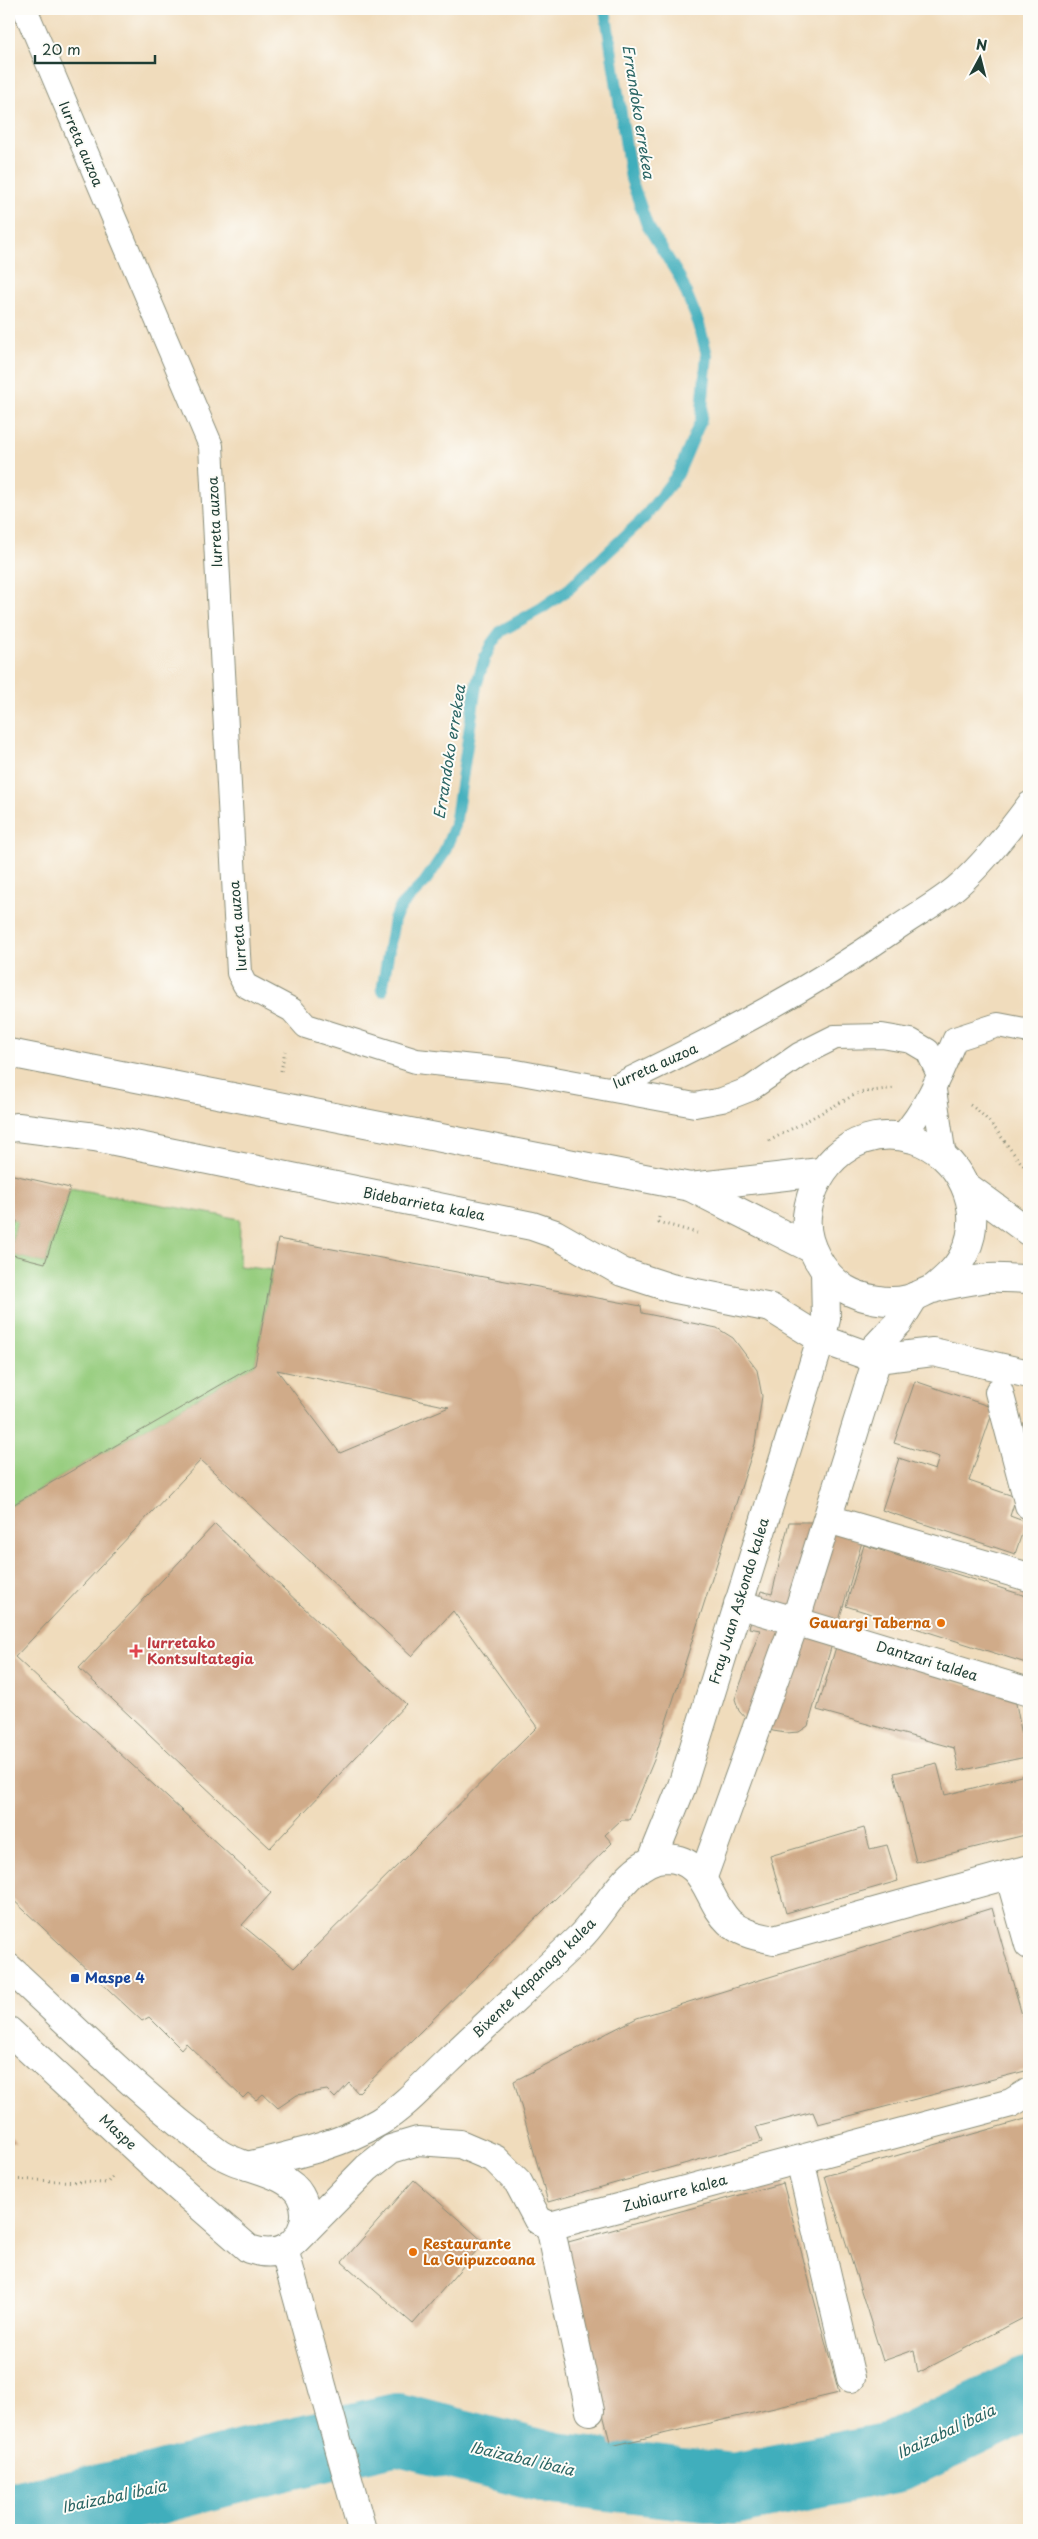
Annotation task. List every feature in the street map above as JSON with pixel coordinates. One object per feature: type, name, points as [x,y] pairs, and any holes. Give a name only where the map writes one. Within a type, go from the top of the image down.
[{"type":"main road","points":[[9,1053],[690,1187],[820,1172]]},
{"type":"main road","name":"Bidebarrieta kalea","points":[[9,1128],[18,1126],[95,1137],[532,1226],[555,1234],[630,1274],[671,1288],[771,1308],[821,1339],[872,1357]]},
{"type":"main road","points":[[690,1187],[818,1260],[844,1288],[855,1294],[879,1300],[907,1300],[924,1292],[954,1270],[966,1251],[972,1222],[972,1207],[965,1185],[953,1165],[935,1150],[914,1140],[901,1137],[888,1136],[862,1141],[839,1152],[820,1172],[809,1197],[806,1224],[818,1260]]},
{"type":"main road","points":[[965,1185],[1029,1232]]},
{"type":"main road","name":"Fray Juan Askondo kalea","points":[[652,1860],[682,1786],[821,1339],[826,1319],[818,1260]]},
{"type":"main road","points":[[703,1877],[795,1622],[828,1519],[872,1357],[924,1292],[989,1278],[1029,1279]]},
{"type":"main road","points":[[872,1357],[933,1352],[1029,1374]]},
{"type":"main road","points":[[999,1392],[1029,1505]]},
{"type":"main road","points":[[828,1519],[1029,1578]]},
{"type":"main road","name":"Dantzari taldea","points":[[738,1604],[1029,1692]]},
{"type":"main road","points":[[652,1860],[666,1858],[680,1860],[693,1867],[703,1877],[728,1921],[747,1934],[774,1940],[1019,1871],[1029,1945]]},
{"type":"main road","name":"Bixente Kapanaga kalea","points":[[247,2166],[331,2145],[380,2122],[582,1935],[634,1872],[652,1860]]},
{"type":"main road","points":[[9,1968],[166,2114],[220,2154],[282,2179],[300,2195],[305,2206],[305,2218],[290,2245],[303,2323],[362,2530]]},
{"type":"main road","name":"Maspe","points":[[9,2031],[228,2232],[249,2249],[260,2253],[290,2245]]},
{"type":"main road","name":"Zubiaurre kalea","points":[[550,2226],[1011,2103],[1029,2092]]},
{"type":"main road","points":[[290,2245],[366,2168],[391,2149],[418,2141],[460,2144],[495,2159],[518,2182],[538,2220],[550,2226],[590,2411]]},
{"type":"main road","points":[[800,2160],[850,2378]]},
{"type":"lane","name":"Iurreta auzoa","points":[[25,9],[211,446],[239,973],[245,985],[292,1010],[306,1026],[416,1062],[511,1071],[612,1088],[715,1039],[770,1009],[864,951],[959,885],[1014,825],[1029,804]]},
{"type":"lane","points":[[901,1137],[914,1123],[937,1083],[955,1039],[998,1025],[1029,1031]]},
{"type":"lane","points":[[612,1088],[695,1105],[722,1100],[750,1089],[799,1055],[835,1037],[882,1036],[911,1041],[928,1051],[937,1083],[944,1157]]},
{"type":"path","points":[[759,1142],[769,1141],[858,1094],[896,1088]]},
{"type":"path","points":[[969,1104],[984,1114],[1015,1158],[1029,1171]]},
{"type":"path","points":[[658,1222],[704,1235]]},
{"type":"path","points":[[9,2179],[107,2183],[136,2148]]},
{"type":"green space","points":[[70,1188],[240,1219],[239,1266],[272,1270],[255,1365],[9,1507],[9,1254],[45,1263]]},
{"type":"green space","points":[[9,1218],[17,1221],[9,1251]]},
{"type":"building","points":[[9,1174],[70,1188],[45,1263],[9,1254],[17,1221],[9,1218]]},
{"type":"building","points":[[278,1239],[641,1306],[642,1313],[717,1328],[733,1338],[757,1370],[762,1396],[755,1444],[654,1760],[629,1820],[621,1820],[605,1835],[612,1843],[358,2093],[349,2083],[335,2098],[327,2090],[297,2095],[278,2108],[263,2094],[256,2100],[248,2093],[243,2098],[186,2043],[181,2049],[149,2017],[142,2021],[9,1896],[9,1507],[255,1365]],"holes":[[[277,1370],[449,1407],[340,1453]],[[201,1460],[412,1656],[453,1611],[537,1727],[294,1968],[242,1925],[271,1893],[15,1657]]]},
{"type":"building","points":[[915,1381],[994,1408],[969,1481],[1016,1497],[1010,1516],[1026,1522],[1015,1554],[882,1510],[899,1458],[935,1470],[939,1457],[894,1443]]},
{"type":"building","points":[[789,1522],[815,1522],[862,1542],[808,1726],[799,1732],[786,1733],[773,1731],[747,1720],[739,1711],[735,1699],[760,1630],[749,1628],[761,1591],[772,1594]]},
{"type":"building","points":[[215,1524],[406,1704],[270,1848],[79,1668]]},
{"type":"building","points":[[864,1545],[1029,1597],[1029,1664],[846,1606]]},
{"type":"building","points":[[836,1647],[1015,1698],[1026,1757],[959,1771],[954,1748],[817,1710]]},
{"type":"building","points":[[937,1763],[945,1795],[1029,1774],[1029,1834],[916,1862],[894,1773]]},
{"type":"building","points":[[864,1828],[870,1849],[887,1845],[898,1881],[786,1913],[770,1856]]},
{"type":"building","points":[[992,1908],[1029,2040],[1029,2070],[818,2124],[813,2112],[756,2127],[762,2142],[548,2202],[514,2081],[637,2018]]},
{"type":"building","points":[[1029,2118],[1029,2315],[918,2373],[914,2350],[883,2361],[825,2176]]},
{"type":"building","points":[[9,2135],[17,2143],[9,2142]]},
{"type":"building","name":"Restaurante La Guipuzcoana","points":[[414,2180],[484,2242],[413,2324],[342,2262]]},
{"type":"building","points":[[783,2183],[839,2393],[611,2446],[561,2244]]},
{"type":"waterway","name":"Errandoko errekea","points":[[382,991],[394,919],[402,905],[424,883],[443,855],[455,825],[476,686],[485,657],[492,643],[501,631],[542,608],[569,589],[644,518],[678,474],[701,420],[707,355],[699,324],[680,278],[647,225],[631,179],[605,9]]},
{"type":"waterway","name":"Ibaizabal ibaia","points":[[9,2518],[155,2489],[280,2456],[397,2429],[554,2469],[733,2489],[895,2457],[1029,2393]]},
{"type":"place","name":"Gauargi Taberna","points":[[941,1623]]},
{"type":"place","name":"Iurretako Kontsultategia","points":[[136,1651]]},
{"type":"place","name":"Maspe 4","points":[[75,1978]]},
{"type":"place","name":"Restaurante La Guipuzcoana","points":[[413,2252]]}]
